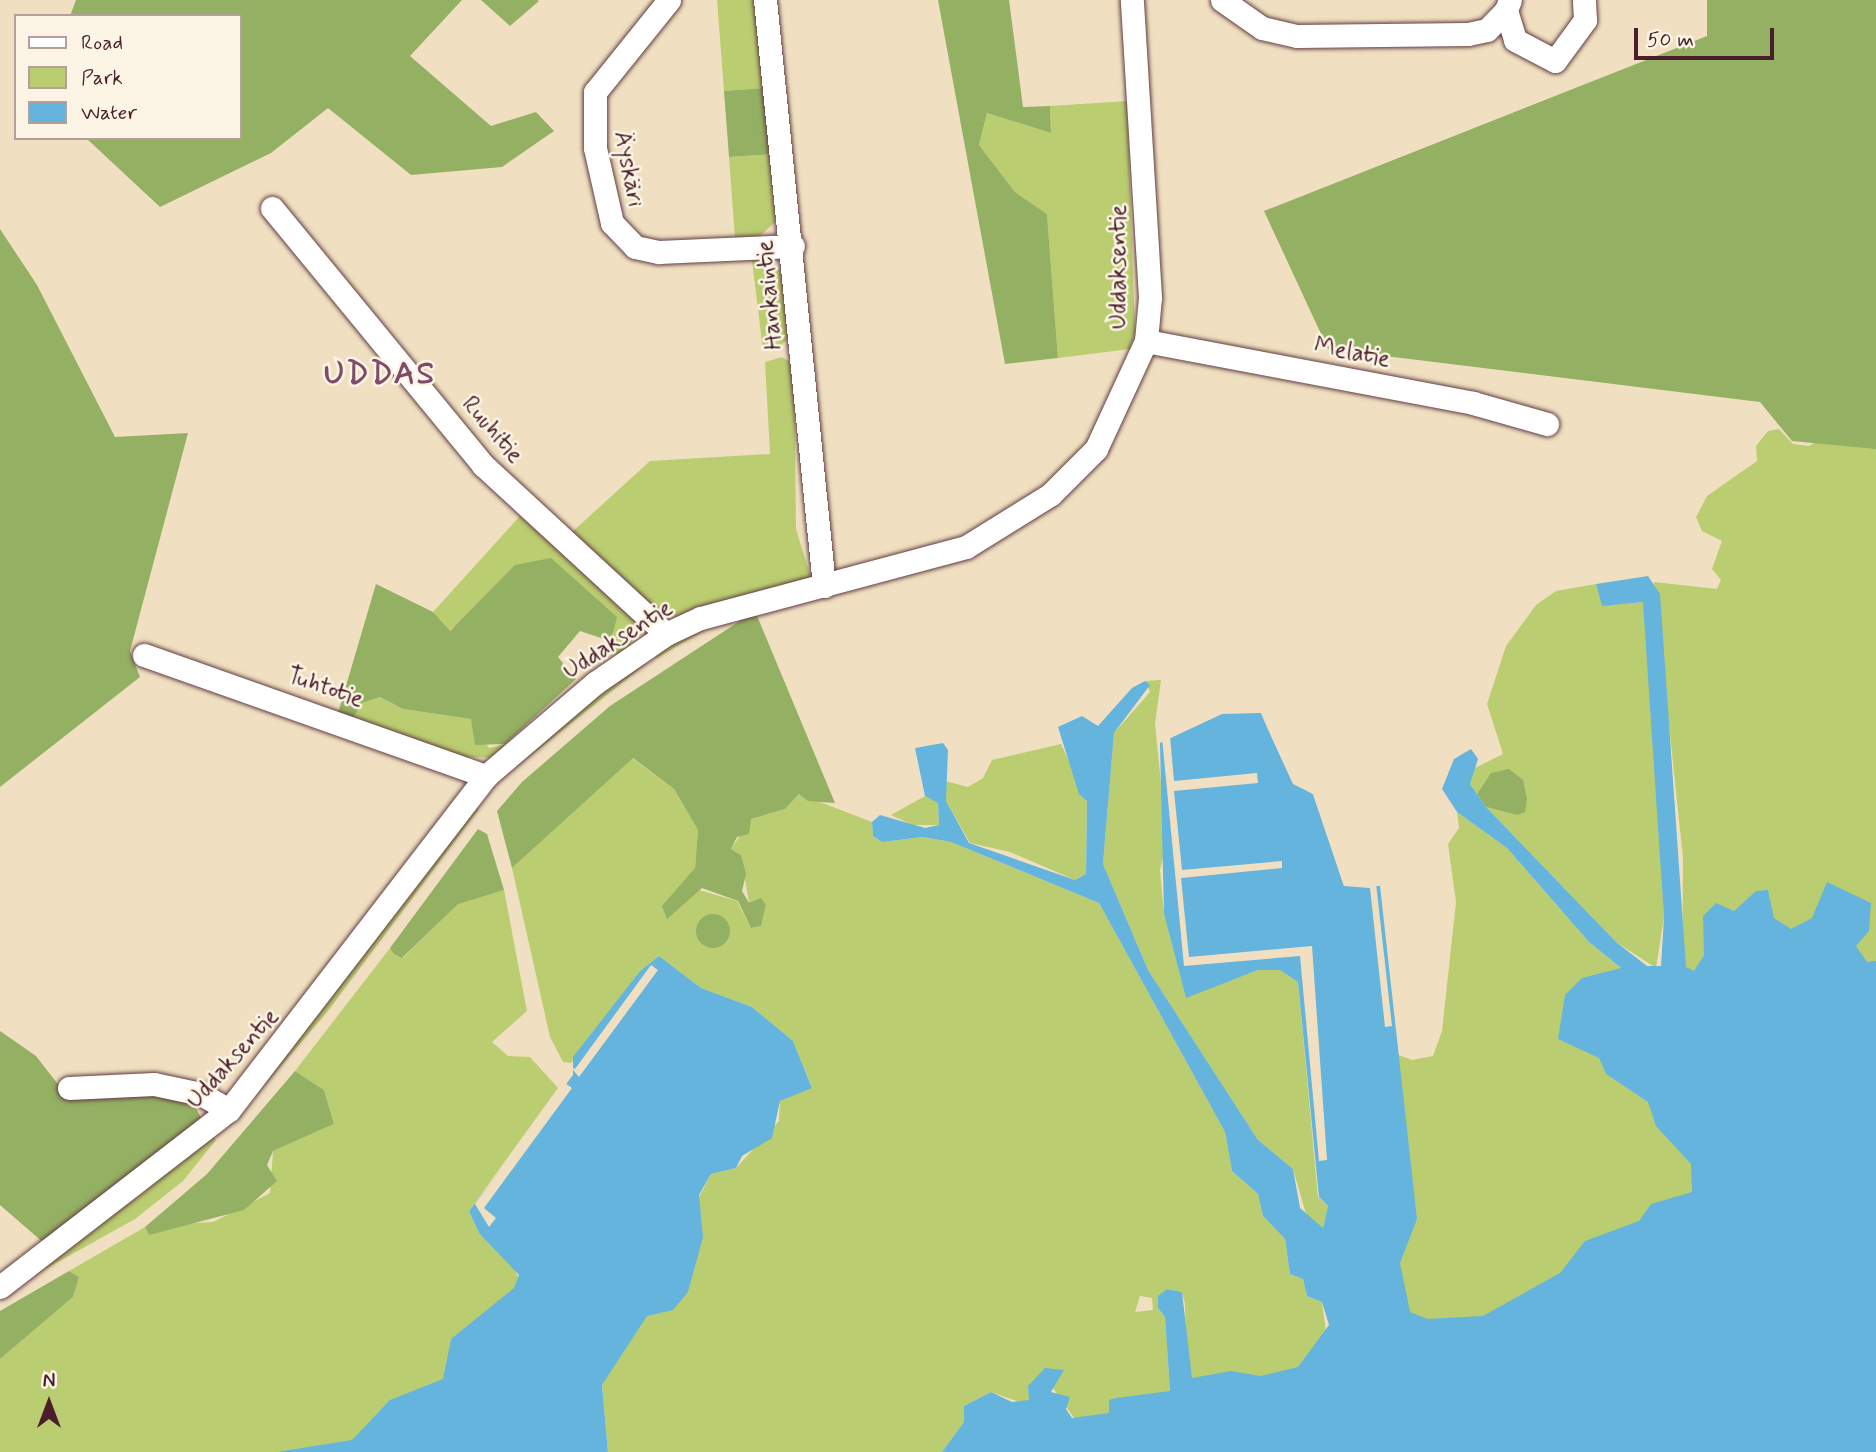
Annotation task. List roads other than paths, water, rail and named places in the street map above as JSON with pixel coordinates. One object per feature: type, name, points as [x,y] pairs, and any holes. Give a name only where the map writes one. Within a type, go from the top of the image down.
[{"type":"street","name":"Äyskäri","points":[[669,0],[595,92],[595,148],[612,223],[635,247],[659,252],[793,246]]},
{"type":"street","name":"Hankaintie","points":[[765,0],[793,246],[824,586]]},
{"type":"street","name":"Uddaksentie","points":[[0,1287],[229,1110],[486,776],[565,706],[666,634],[966,547],[1051,494],[1096,449],[1146,341],[1149,271],[1132,0]]},
{"type":"street","points":[[1222,0],[1262,28],[1297,36],[1468,34],[1487,30],[1508,5]]},
{"type":"street","points":[[1508,5],[1515,40],[1555,61],[1585,20],[1584,0]]},
{"type":"street","name":"Ruuhitie","points":[[272,208],[483,465],[666,634]]},
{"type":"street","name":"Melatie","points":[[1146,341],[1170,350],[1197,350],[1473,403],[1548,424]]},
{"type":"street","name":"Tuhtotie","points":[[144,655],[486,776]]},
{"type":"street","points":[[69,1088],[154,1084],[201,1094],[229,1110]]},
{"type":"water","points":[[1648,576],[1660,594],[1686,967],[1694,971],[1704,955],[1703,916],[1716,903],[1734,911],[1756,891],[1768,890],[1774,918],[1791,929],[1812,918],[1827,882],[1871,903],[1869,931],[1856,946],[1867,962],[1876,961],[1876,1452],[942,1452],[964,1422],[964,1406],[991,1392],[1012,1402],[1029,1400],[1028,1386],[1045,1368],[1064,1370],[1051,1392],[1070,1397],[1066,1409],[1072,1418],[1109,1413],[1109,1400],[1116,1398],[1170,1391],[1165,1317],[1158,1308],[1158,1296],[1167,1289],[1182,1292],[1192,1378],[1231,1371],[1261,1376],[1298,1367],[1329,1325],[1322,1302],[1307,1296],[1303,1279],[1290,1274],[1285,1239],[1263,1216],[1258,1194],[1232,1171],[1225,1132],[1099,903],[951,842],[923,837],[882,842],[873,836],[872,822],[880,815],[925,828],[939,825],[938,803],[925,796],[915,748],[943,743],[948,750],[946,801],[969,843],[1075,880],[1086,874],[1087,801],[1079,794],[1058,727],[1082,716],[1098,726],[1132,688],[1145,681],[1150,685],[1114,733],[1103,864],[1148,970],[1258,1140],[1293,1169],[1300,1208],[1323,1228],[1328,1206],[1319,1197],[1298,982],[1280,970],[1258,970],[1186,998],[1164,914],[1160,743],[1222,714],[1261,713],[1293,783],[1313,794],[1344,886],[1380,886],[1417,1219],[1400,1263],[1410,1312],[1428,1319],[1483,1316],[1560,1273],[1585,1241],[1639,1221],[1651,1204],[1692,1192],[1691,1164],[1656,1126],[1648,1102],[1606,1074],[1599,1058],[1558,1039],[1565,995],[1582,978],[1621,968],[1589,942],[1507,848],[1457,812],[1442,789],[1454,759],[1471,749],[1478,759],[1470,784],[1486,807],[1616,942],[1647,966],[1661,966],[1664,917],[1643,602],[1602,606],[1596,584]]},
{"type":"water","points":[[659,956],[701,988],[752,1007],[793,1041],[812,1088],[780,1101],[772,1138],[742,1156],[736,1168],[711,1174],[699,1195],[703,1237],[688,1292],[673,1310],[647,1316],[602,1385],[608,1452],[277,1452],[352,1440],[390,1400],[443,1379],[451,1339],[514,1288],[519,1275],[479,1233],[469,1211],[573,1075],[573,1057],[640,971]]},
{"type":"district","name":"UDDAS","points":[[380,374]]}]
